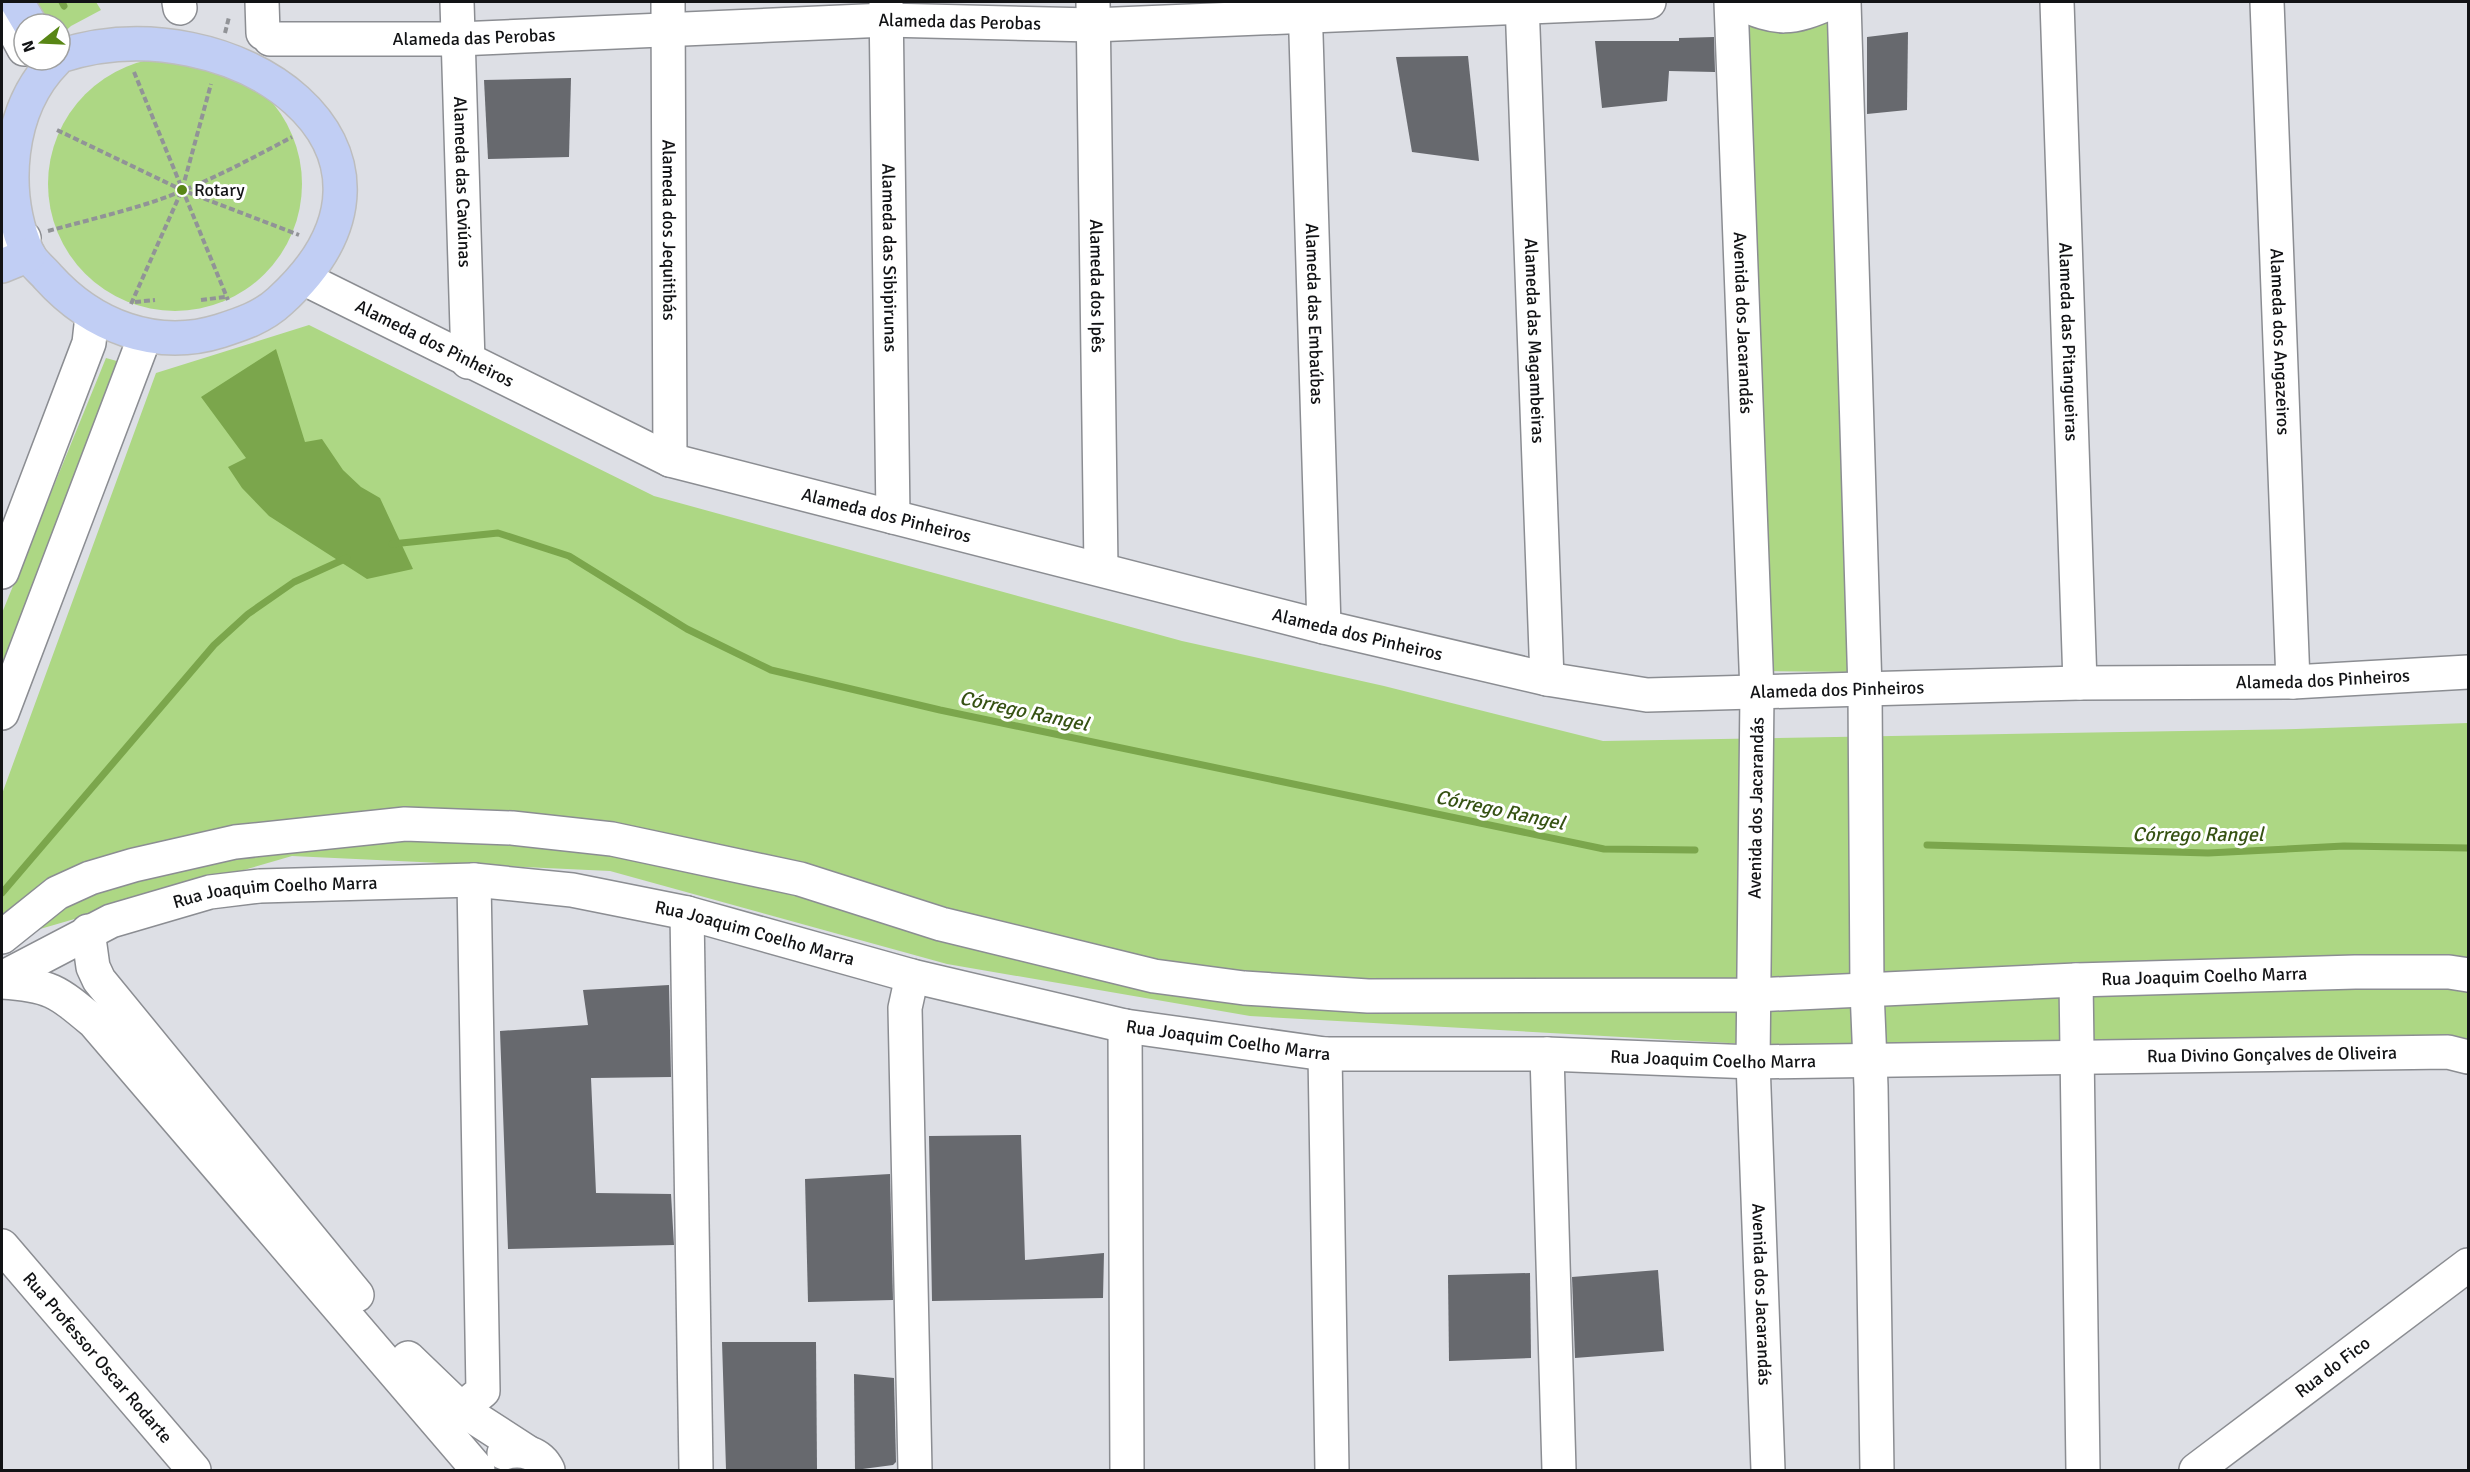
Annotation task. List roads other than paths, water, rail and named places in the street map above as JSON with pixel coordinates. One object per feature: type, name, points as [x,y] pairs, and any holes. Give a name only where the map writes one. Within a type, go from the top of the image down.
[{"type":"main road","points":[[40,72],[15,135],[5,181],[15,208],[14,251],[64,294],[99,319],[145,336],[199,337],[251,321],[278,303],[303,278],[324,244],[338,203],[340,160],[331,117],[312,81],[265,25],[222,23],[180,5],[141,12],[114,20],[72,43]]},
{"type":"street","name":"Alameda das Caviúnas","points":[[457,2],[468,362]]},
{"type":"street","name":"Alameda das Perobas","points":[[265,25],[458,39],[668,16],[886,11],[1093,13],[1305,10],[1649,2]]},
{"type":"street","name":"Avenida dos Jacarandás","points":[[1731,2],[1758,693],[1753,1062],[1768,1470]]},
{"type":"street","points":[[1737,2],[1767,15],[1784,16],[1802,15],[1832,2]]},
{"type":"street","points":[[1844,2],[1865,690],[1867,990],[1877,1470]]},
{"type":"street","name":"Alameda das Pitangueiras","points":[[2057,2],[2080,684]]},
{"type":"street","name":"Alameda dos Angazeiros","points":[[2267,2],[2293,682]]},
{"type":"street","name":"Alameda das Magambeiras","points":[[1522,4],[1547,679]]},
{"type":"street","points":[[2,8],[12,19]]},
{"type":"street","name":"Alameda das Embaúbas","points":[[1305,10],[1324,627]]},
{"type":"street","name":"Alameda das Sibipirunas","points":[[886,11],[893,517]]},
{"type":"street","name":"Alameda dos Ipês","points":[[1093,13],[1101,568]]},
{"type":"street","name":"Alameda dos Jequitibás","points":[[668,16],[670,460]]},
{"type":"street","name":"Alameda dos Pinheiros","points":[[303,278],[468,362],[670,460],[1101,568],[1324,627],[1547,679],[1647,696],[2080,684],[2293,682],[2469,672]]},
{"type":"street","points":[[2,572],[99,319]]},
{"type":"street","points":[[2,713],[145,336]]},
{"type":"street","name":"Rua Joaquim Coelho Marra","points":[[2,937],[41,904],[90,878],[235,842],[405,824],[512,828],[612,839],[800,879],[941,924],[1154,976],[1244,988],[1368,996],[1755,995],[2076,980],[2355,972],[2449,972],[2469,975]]},
{"type":"street","points":[[188,853],[199,864],[200,870],[199,887],[193,897]]},
{"type":"street","points":[[460,1409],[483,1390],[474,880]]},
{"type":"street","name":"Rua Joaquim Coelho Marra","points":[[2,980],[88,931],[111,921],[210,892],[260,886],[474,880],[572,890],[687,913],[912,976],[1125,1026],[1325,1054],[1546,1054],[1753,1062],[2076,1056]]},
{"type":"street","points":[[687,913],[696,1470]]},
{"type":"street","points":[[88,931],[93,967],[99,980],[418,1370],[460,1409],[537,1460]]},
{"type":"street","points":[[912,976],[905,1008],[915,1470]]},
{"type":"street","points":[[2,980],[40,986],[61,995],[94,1022],[478,1470]]},
{"type":"street","points":[[2076,980],[2083,1470]]},
{"type":"street","points":[[1125,1026],[1127,1470]]},
{"type":"street","name":"Rua Divino Gonçalves de Oliveira","points":[[2076,1056],[2448,1052],[2469,1057]]},
{"type":"street","points":[[1325,1054],[1332,1470]]},
{"type":"street","points":[[1546,1054],[1559,1470]]},
{"type":"street","name":"Rua Professor Oscar Rodarte","points":[[2,1246],[194,1470]]},
{"type":"street","name":"Rua do Fico","points":[[2196,1470],[2469,1265]]},
{"type":"street","points":[[486,1470],[502,1453],[514,1450],[567,1470]]},
{"type":"waterway","points":[[62,2],[64,6]]},
{"type":"waterway","name":"Córrego Rangel","points":[[392,544],[498,533],[569,556],[687,629],[771,670],[940,710],[1604,849],[1695,850]]},
{"type":"waterway","points":[[2,893],[214,645],[248,614],[294,582],[347,558]]},
{"type":"waterway","name":"Córrego Rangel","points":[[1927,845],[2208,853],[2344,846],[2468,848]]},
{"type":"place","name":"Rotary","points":[[182,190]]}]
